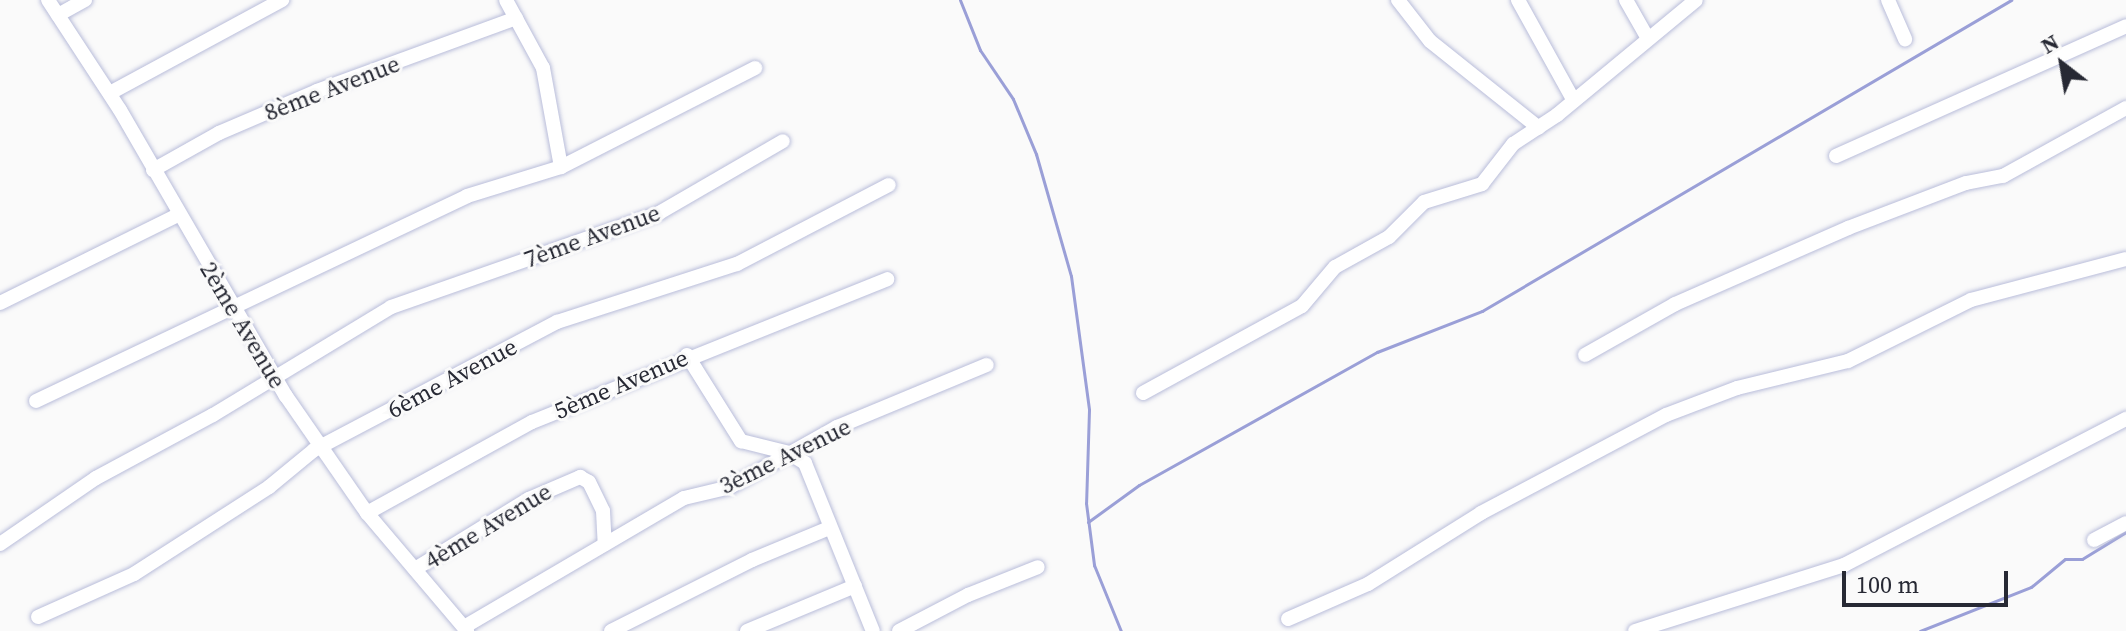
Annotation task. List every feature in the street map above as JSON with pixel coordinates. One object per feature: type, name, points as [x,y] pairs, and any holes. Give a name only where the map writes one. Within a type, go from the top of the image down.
[{"type":"street","name":"2ème Avenue","points":[[48,0],[110,93],[230,306],[320,447],[367,513],[465,629]]},
{"type":"street","points":[[58,15],[85,0]]},
{"type":"street","points":[[110,93],[282,0]]},
{"type":"street","points":[[506,0],[543,68],[561,167]]},
{"type":"street","points":[[1398,0],[1430,41],[1539,128]]},
{"type":"street","points":[[1518,0],[1574,101]]},
{"type":"street","points":[[1626,0],[1647,37]]},
{"type":"street","points":[[1143,393],[1302,306],[1335,267],[1389,237],[1424,202],[1482,184],[1513,144],[1574,101],[1647,37],[1696,0]]},
{"type":"street","points":[[1888,0],[1905,39]]},
{"type":"street","name":"8ème Avenue","points":[[153,170],[219,133],[317,91],[516,18]]},
{"type":"street","points":[[1836,156],[2126,26]]},
{"type":"street","points":[[36,401],[230,306],[467,196],[561,167],[755,68]]},
{"type":"street","points":[[1585,355],[1675,304],[1848,228],[1966,183],[2003,176],[2126,108]]},
{"type":"street","name":"7ème Avenue","points":[[274,377],[391,307],[659,213],[783,141]]},
{"type":"street","name":"6ème Avenue","points":[[38,617],[75,605],[156,561],[320,447],[569,316],[737,264],[889,185]]},
{"type":"street","points":[[0,303],[178,215]]},
{"type":"street","points":[[1288,619],[1368,584],[1455,528],[1666,415],[1737,388],[1848,361],[1971,300],[2126,259]]},
{"type":"street","name":"5ème Avenue","points":[[367,513],[516,429],[687,355],[887,279]]},
{"type":"street","points":[[687,355],[741,441],[789,453],[805,463],[827,529],[873,631]]},
{"type":"street","name":"3ème Avenue","points":[[465,629],[684,498],[721,491],[789,453],[987,365]]},
{"type":"street","points":[[0,544],[96,478],[274,377]]},
{"type":"street","points":[[1635,631],[1844,565],[2126,419]]},
{"type":"street","name":"4ème Avenue","points":[[415,569],[570,478],[580,477],[594,489],[603,511],[605,544]]},
{"type":"street","points":[[2094,540],[2126,523]]},
{"type":"street","points":[[611,631],[752,560],[827,529]]},
{"type":"street","points":[[899,631],[968,595],[1038,567]]},
{"type":"street","points":[[747,631],[855,586]]},
{"type":"waterway","points":[[960,0],[980,50],[1013,99],[1036,154],[1071,276],[1089,410],[1086,503],[1094,565],[1121,631]]},
{"type":"waterway","points":[[1088,522],[1139,485],[1377,352],[1482,311],[2011,0]]},
{"type":"waterway","points":[[1920,631],[2031,587],[2065,559],[2082,559],[2126,532]]}]
